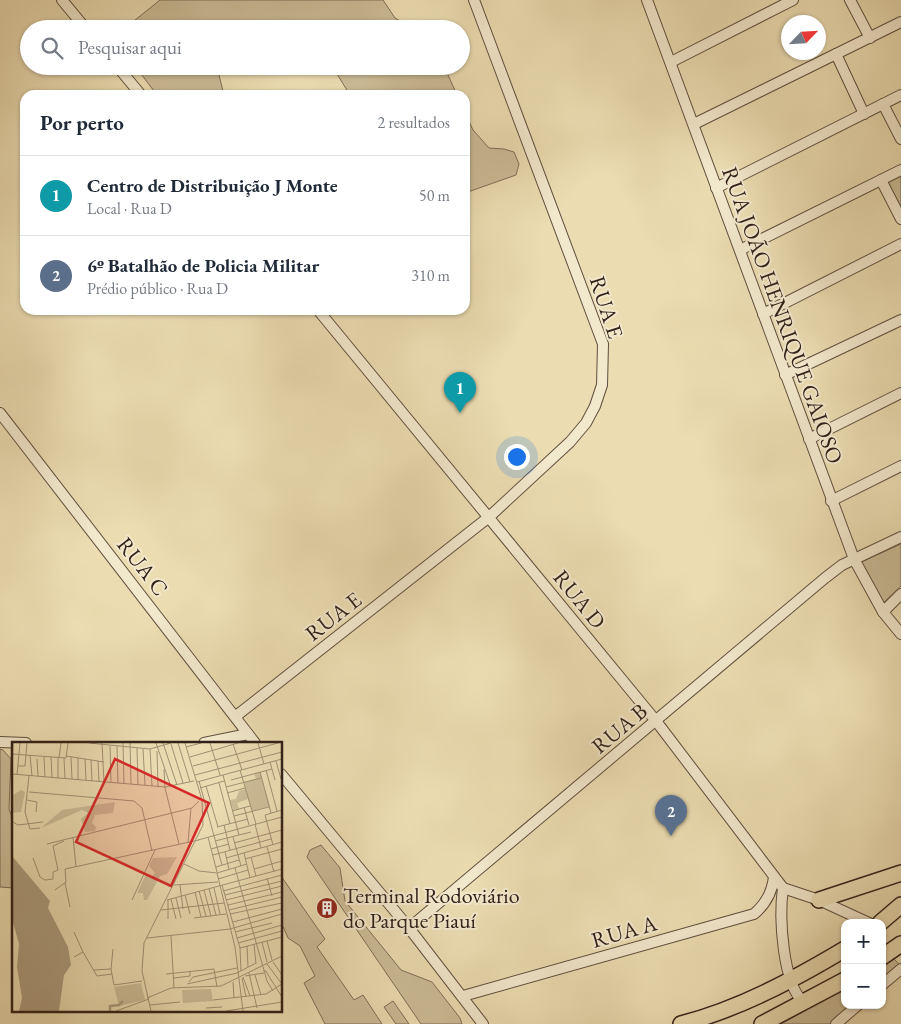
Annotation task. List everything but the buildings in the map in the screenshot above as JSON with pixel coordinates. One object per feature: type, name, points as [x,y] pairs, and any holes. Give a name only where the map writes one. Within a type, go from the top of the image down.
[{"type":"main road","points":[[818,900],[901,874]]},
{"type":"main road","points":[[884,919],[901,904]]},
{"type":"main road","points":[[886,955],[900,947]]},
{"type":"main road","points":[[680,1024],[747,1000],[792,980],[841,951]]},
{"type":"main road","points":[[762,1024],[841,982]]},
{"type":"street","points":[[62,0],[79,20]]},
{"type":"street","name":"RUA E","points":[[236,716],[489,517],[570,442],[586,423],[595,406],[602,385],[603,344],[474,0]]},
{"type":"street","name":"RUA JOÃO HENRIQUE GAIOSO","points":[[647,0],[854,559],[883,612],[901,634]]},
{"type":"street","points":[[671,62],[793,0]]},
{"type":"street","points":[[850,0],[870,38]]},
{"type":"street","points":[[694,124],[901,22]]},
{"type":"street","points":[[836,54],[864,114]]},
{"type":"street","points":[[124,75],[137,90]]},
{"type":"street","points":[[716,188],[901,95]]},
{"type":"street","points":[[883,104],[901,140]]},
{"type":"street","points":[[740,250],[901,170]]},
{"type":"street","points":[[881,180],[901,219]]},
{"type":"street","points":[[763,314],[901,244]]},
{"type":"street","name":"RUA D","points":[[322,315],[656,721],[783,888]]},
{"type":"street","points":[[785,375],[901,320]]},
{"type":"street","points":[[809,439],[901,393]]},
{"type":"street","name":"RUA C","points":[[0,413],[255,742]]},
{"type":"street","points":[[831,501],[901,466]]},
{"type":"street","name":"RUA B","points":[[409,928],[824,578],[854,559],[901,537]]},
{"type":"street","points":[[883,612],[901,594]]},
{"type":"street","points":[[209,742],[248,734]]},
{"type":"street","points":[[282,775],[409,928],[483,1024]]},
{"type":"street","name":"RUA A","points":[[463,996],[754,914],[763,906],[769,896],[774,877]]},
{"type":"street","points":[[804,1003],[794,990],[783,944],[780,905],[783,888],[818,900],[860,919]]},
{"type":"street","points":[[886,982],[901,969]]},
{"type":"street","points":[[836,1024],[853,1009]]},
{"type":"shaded area","points":[[160,0],[383,0],[395,18],[398,20],[135,20]]},
{"type":"shaded area","points":[[142,75],[219,75],[223,90],[153,90]]},
{"type":"shaded area","points":[[338,75],[448,75],[455,90],[347,90]]},
{"type":"shaded area","points":[[470,124],[473,130],[489,148],[514,152],[519,164],[516,175],[470,191]]},
{"type":"shaded area","points":[[901,173],[901,216],[884,182]]},
{"type":"shaded area","points":[[901,544],[901,586],[883,603],[859,563]]},
{"type":"shaded area","points":[[0,749],[11,759],[9,809],[12,817],[12,888],[0,887]]},
{"type":"shaded area","points":[[321,845],[340,868],[345,901],[401,970],[432,982],[460,1018],[462,1024],[421,1024],[307,857],[310,850]]},
{"type":"shaded area","points":[[282,877],[325,939],[317,947],[354,1000],[363,995],[382,1024],[325,1024],[304,983],[315,976],[300,946],[288,938],[282,924]]},
{"type":"shaded area","points":[[892,957],[900,965],[886,977],[886,964],[886,961]]},
{"type":"shaded area","points":[[841,990],[841,1009],[848,1009],[831,1024],[781,1024]]},
{"type":"shaded area","points":[[393,1001],[409,1024],[396,1024],[384,1007]]},
{"type":"place","name":"Centro de Distribuição J Monte","points":[[460,413]]},
{"type":"place","name":"6º Batalhão de Policia Militar","points":[[671,836]]},
{"type":"place","name":"Terminal Rodoviário do Parque Piauí","points":[[327,908]]}]
